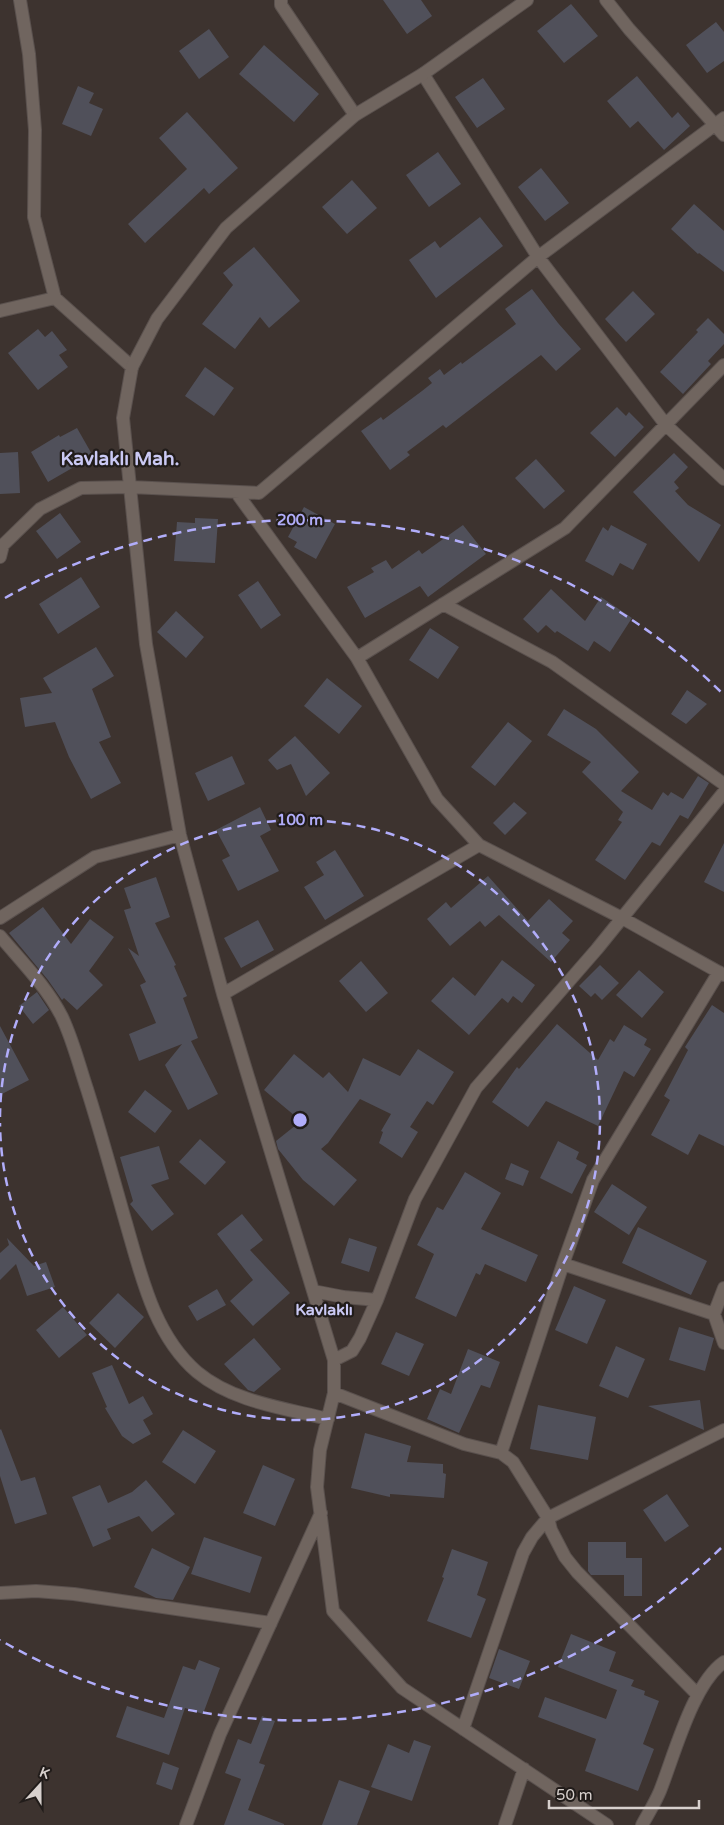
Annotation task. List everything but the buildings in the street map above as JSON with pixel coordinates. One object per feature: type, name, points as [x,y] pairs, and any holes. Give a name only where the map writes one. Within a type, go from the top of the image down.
[{"type":"street","points":[[20,0],[29,54],[35,130],[34,217],[55,298],[132,367]]},
{"type":"street","points":[[280,0],[281,5],[355,115]]},
{"type":"street","points":[[527,0],[424,74],[355,115],[226,228],[157,319],[132,367],[123,418],[146,644],[180,835],[223,994],[334,1360],[334,1393],[320,1450],[317,1487],[333,1611],[402,1688],[607,1825]]},
{"type":"street","points":[[0,557],[3,545],[40,509],[81,488],[130,487],[259,493],[538,257],[721,126],[629,29],[606,0]]},
{"type":"street","points":[[424,74],[538,257],[666,424],[724,479]]},
{"type":"street","points":[[0,311],[55,298]]},
{"type":"street","points":[[357,658],[565,528],[724,365]]},
{"type":"street","points":[[236,492],[357,658],[437,799],[480,844],[722,973],[593,1180],[563,1264],[501,1453]]},
{"type":"street","points":[[443,604],[552,662],[724,784]]},
{"type":"street","points":[[334,1360],[352,1351],[360,1338],[377,1300],[415,1199],[476,1088],[622,918],[724,792]]},
{"type":"street","points":[[0,918],[95,857],[180,835]]},
{"type":"street","points":[[223,994],[480,844]]},
{"type":"street","points":[[0,936],[45,990],[61,1016],[72,1043],[99,1128],[138,1264],[161,1328],[176,1351],[198,1372],[224,1389],[249,1399],[328,1419]]},
{"type":"street","points":[[563,1264],[714,1314]]},
{"type":"street","points":[[724,1288],[714,1314],[724,1342]]},
{"type":"street","points":[[313,1291],[344,1297],[377,1300]]},
{"type":"street","points":[[334,1393],[455,1441],[501,1453],[513,1462],[548,1518],[556,1542],[565,1558],[697,1694]]},
{"type":"street","points":[[463,1729],[523,1553],[532,1537],[548,1518],[724,1430]]},
{"type":"street","points":[[186,1825],[220,1734],[320,1514]]},
{"type":"street","points":[[0,1593],[36,1591],[74,1594],[271,1623]]},
{"type":"street","points":[[642,1825],[659,1794],[697,1694],[717,1666],[724,1662]]},
{"type":"street","points":[[505,1825],[524,1769]]},
{"type":"district","name":"Kavlaklı Mah.","points":[[120,459]]},
{"type":"district","name":"Kavlaklı","points":[[324,1310]]}]
